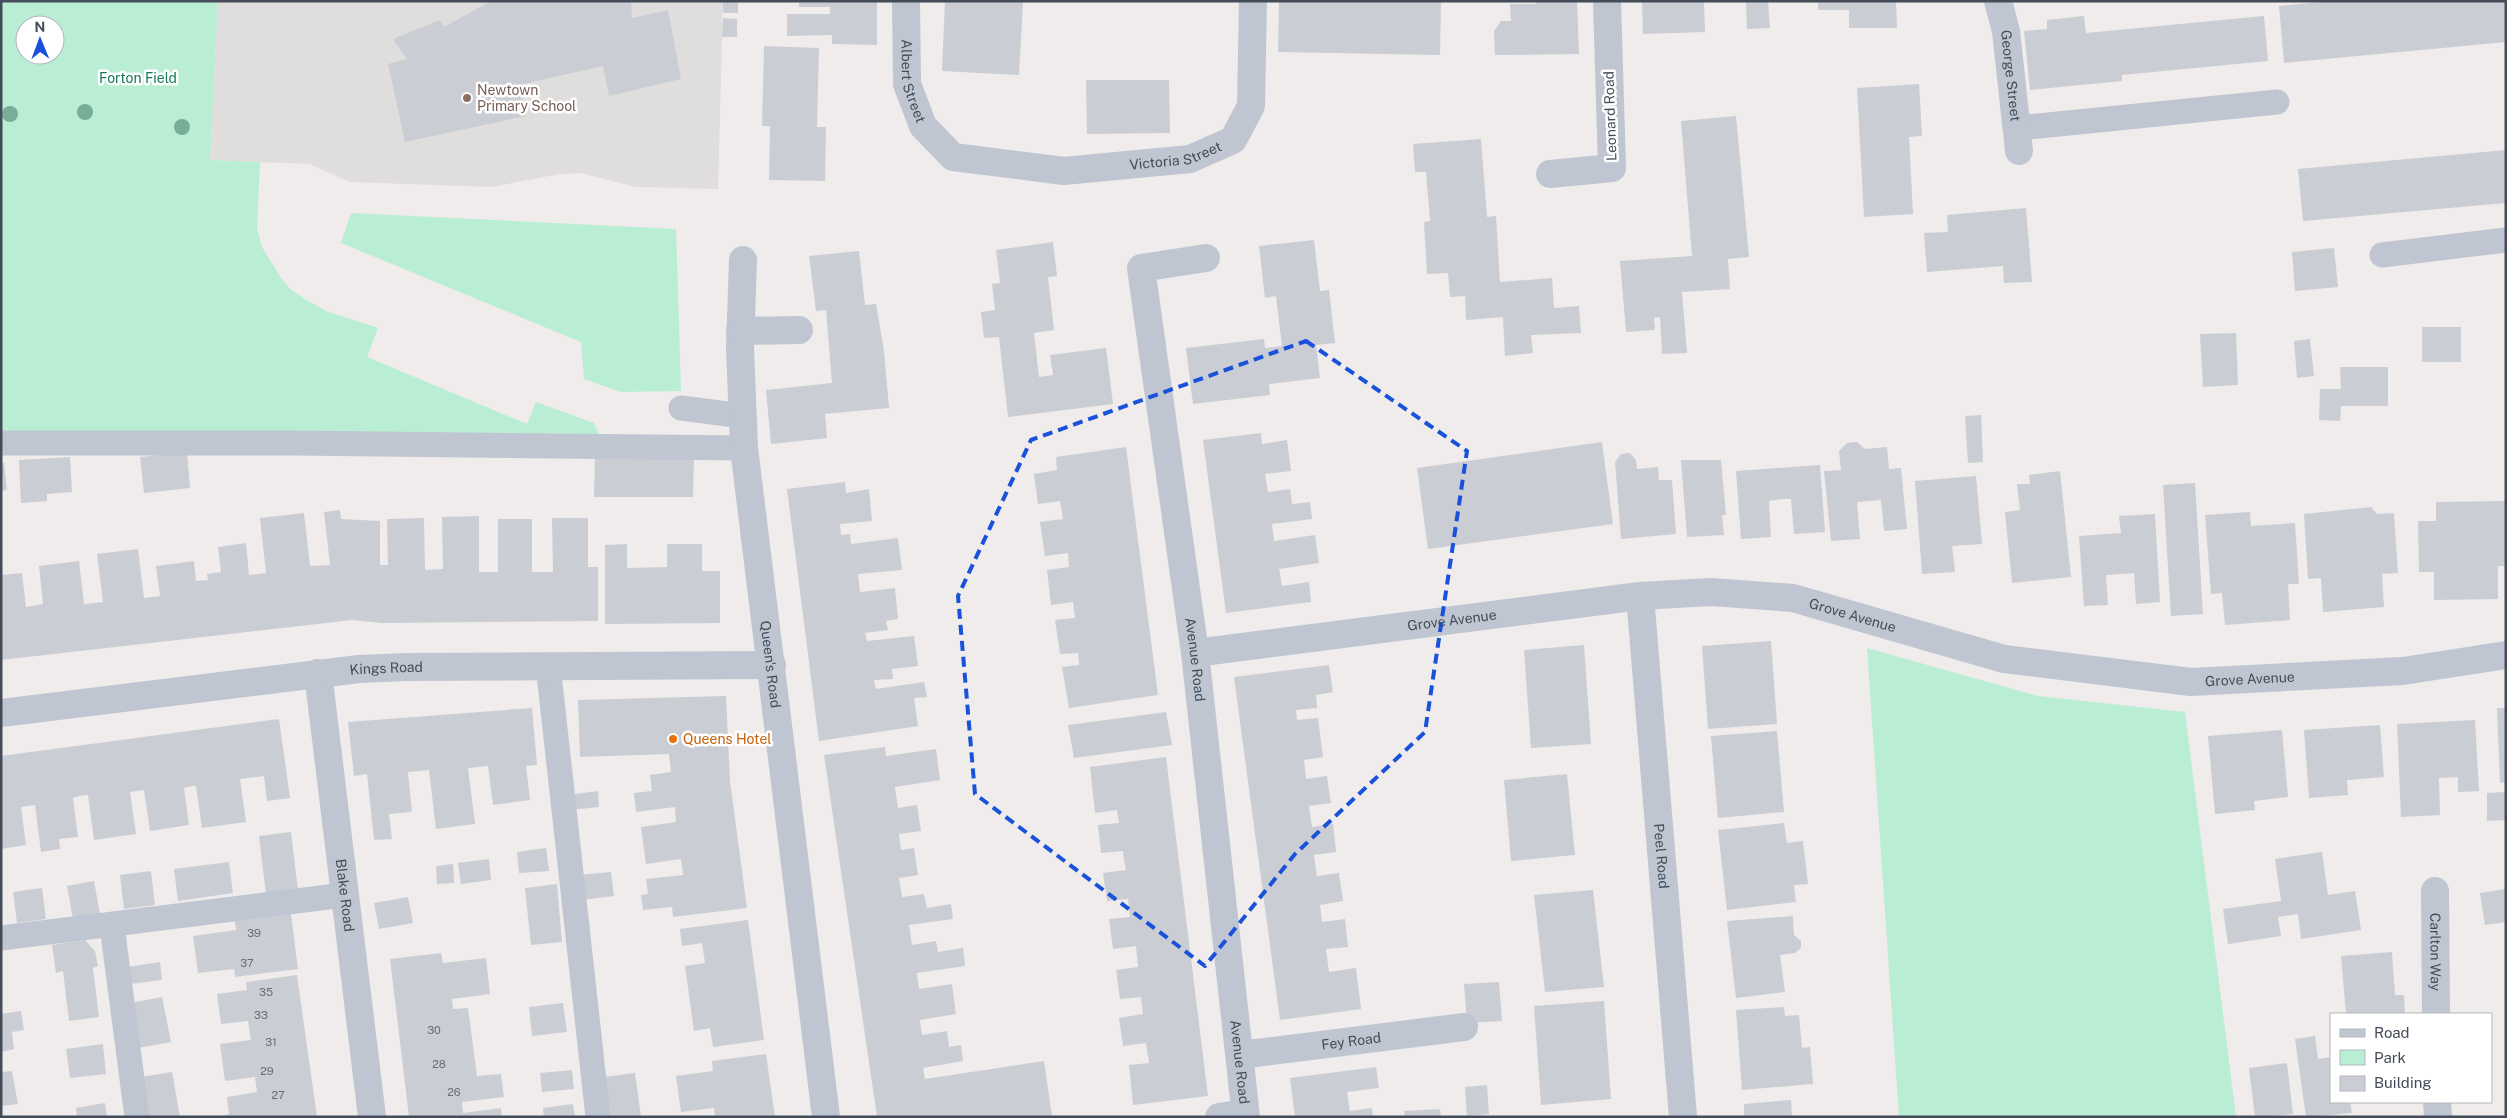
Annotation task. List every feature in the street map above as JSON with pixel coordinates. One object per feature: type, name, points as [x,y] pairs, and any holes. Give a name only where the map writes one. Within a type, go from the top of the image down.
[{"type":"street","name":"Albert Street","points":[[906,1],[907,84],[923,126],[953,157],[1064,171]]},
{"type":"street","name":"Victoria Street","points":[[1064,171],[1190,159],[1232,140],[1252,106],[1253,1]]},
{"type":"street","name":"Leonard Road","points":[[1550,174],[1612,168],[1607,1]]},
{"type":"street","name":"George Street","points":[[1998,1],[2006,31],[2018,140]]},
{"type":"street","name":"Avenue Road","points":[[1206,258],[1142,268],[1195,653],[1240,1055],[1237,1115]]},
{"type":"street","name":"Queen's Road","points":[[744,260],[740,332],[744,448],[826,1117]]},
{"type":"street","points":[[740,332],[798,330]]},
{"type":"street","name":"Grove Avenue","points":[[1195,653],[1640,596],[1711,592],[1793,598],[2004,658],[2191,682],[2403,672],[2506,655]]},
{"type":"street","name":"Peel Road","points":[[1640,596],[1684,1117]]},
{"type":"street","name":"Kings Road","points":[[1,713],[318,673],[407,667],[772,665]]},
{"type":"street","name":"Blake Road","points":[[318,673],[372,1117]]},
{"type":"street","name":"Carlton Way","points":[[2435,891],[2436,1013]]},
{"type":"street","name":"Fey Road","points":[[1240,1055],[1464,1027]]},
{"type":"street","points":[[2437,1103],[2438,1117]]},
{"type":"lane","points":[[2018,140],[2277,102]]},
{"type":"lane","points":[[2382,255],[2506,240]]},
{"type":"lane","points":[[681,408],[743,416]]},
{"type":"lane","points":[[1,443],[294,443],[744,448]]},
{"type":"lane","points":[[548,666],[598,1117]]},
{"type":"lane","points":[[1,938],[112,926],[344,895]]},
{"type":"lane","points":[[112,926],[138,1117]]},
{"type":"highlighted area","points":[[1306,341],[1467,451],[1425,732],[1295,854],[1205,966],[975,794],[958,596],[1031,440]]},
{"type":"shaded area","name":"Newtown Primary School","points":[[218,1],[723,1],[718,189],[636,187],[580,173],[560,174],[491,187],[349,182],[310,164],[210,160]]},
{"type":"green space","name":"Forton Field","points":[[1,1],[218,1],[210,160],[260,162],[257,228],[262,247],[290,289],[326,311],[378,328],[367,357],[527,424],[536,402],[594,423],[599,434],[1,431]]},
{"type":"green space","points":[[351,213],[676,229],[681,391],[621,392],[584,379],[581,342],[341,243]]},
{"type":"green space","points":[[1867,648],[2038,696],[2185,712],[2236,1117],[1899,1117]]},
{"type":"building","points":[[491,1],[631,1],[632,18],[668,10],[681,79],[609,96],[603,66],[519,85],[526,116],[405,142],[388,64],[407,59],[393,39],[440,20],[444,27]]},
{"type":"building","points":[[723,1],[738,1],[738,13],[723,13]]},
{"type":"building","points":[[799,1],[877,1],[877,45],[832,44],[832,35],[787,36],[787,14],[830,14],[830,7],[799,7]]},
{"type":"building","points":[[945,1],[1023,1],[1019,75],[942,71]]},
{"type":"building","points":[[1279,1],[1441,1],[1440,55],[1278,52]]},
{"type":"building","points":[[1536,1],[1577,1],[1579,54],[1495,55],[1494,31],[1501,21],[1511,21],[1510,4],[1536,4]]},
{"type":"building","points":[[1642,1],[1704,1],[1705,32],[1643,34]]},
{"type":"building","points":[[1746,1],[1768,1],[1770,28],[1747,29]]},
{"type":"building","points":[[1818,1],[1896,1],[1897,28],[1849,28],[1849,10],[1818,10]]},
{"type":"building","points":[[2331,1],[2506,1],[2506,42],[2284,63],[2279,6]]},
{"type":"building","points":[[2084,16],[2086,33],[2264,16],[2268,61],[2122,75],[2122,81],[2030,90],[2024,31],[2047,29],[2047,20]]},
{"type":"building","points":[[723,18],[737,19],[737,37],[722,37]]},
{"type":"building","points":[[764,46],[819,48],[817,127],[826,127],[825,181],[769,180],[770,126],[762,126]]},
{"type":"building","points":[[1086,80],[1169,80],[1170,133],[1087,134]]},
{"type":"building","points":[[1919,84],[1922,136],[1909,137],[1913,214],[1864,217],[1857,88]]},
{"type":"building","points":[[1736,116],[1749,257],[1728,259],[1730,289],[1682,292],[1687,353],[1662,354],[1660,317],[1654,318],[1655,330],[1626,332],[1620,261],[1692,256],[1681,121]]},
{"type":"building","points":[[1481,139],[1487,217],[1496,216],[1500,282],[1552,278],[1554,308],[1579,306],[1581,333],[1531,335],[1533,353],[1505,356],[1503,317],[1466,320],[1465,296],[1450,297],[1448,273],[1427,274],[1424,222],[1430,221],[1426,172],[1415,172],[1413,144]]},
{"type":"building","points":[[2506,150],[2506,203],[2303,221],[2298,169]]},
{"type":"building","points":[[2026,208],[2032,282],[2004,283],[2003,266],[1927,272],[1924,233],[1948,232],[1947,215]]},
{"type":"building","points":[[1314,240],[1320,291],[1329,290],[1335,343],[1316,345],[1320,378],[1269,384],[1270,395],[1193,404],[1186,348],[1264,339],[1265,348],[1282,346],[1276,296],[1265,298],[1259,246]]},
{"type":"building","points":[[1053,242],[1057,276],[1048,277],[1054,330],[1034,333],[1039,377],[1053,375],[1050,355],[1106,348],[1113,404],[1008,417],[999,337],[984,338],[981,312],[995,310],[992,284],[1000,283],[996,250]]},
{"type":"building","points":[[2334,248],[2338,287],[2295,291],[2292,252]]},
{"type":"building","points":[[859,251],[865,305],[876,304],[884,351],[889,408],[825,414],[827,438],[771,444],[766,390],[832,383],[826,310],[816,311],[809,256]]},
{"type":"building","points":[[2422,327],[2461,327],[2461,362],[2422,362]]},
{"type":"building","points":[[2236,333],[2238,385],[2203,387],[2200,334]]},
{"type":"building","points":[[2310,339],[2314,376],[2297,378],[2294,341]]},
{"type":"building","points":[[2340,367],[2388,367],[2388,406],[2341,406],[2340,421],[2319,420],[2320,389],[2341,389]]},
{"type":"building","points":[[1981,415],[1983,462],[1968,463],[1965,416]]},
{"type":"building","points":[[1261,433],[1262,444],[1287,440],[1291,471],[1265,474],[1268,492],[1290,489],[1292,504],[1310,502],[1312,519],[1272,524],[1274,541],[1315,535],[1319,563],[1279,569],[1282,586],[1309,582],[1311,602],[1226,613],[1203,440]]},
{"type":"building","points":[[1602,442],[1613,524],[1428,549],[1417,468]]},
{"type":"building","points":[[1857,442],[1865,449],[1887,447],[1889,469],[1901,468],[1907,529],[1884,531],[1881,500],[1857,502],[1860,539],[1831,541],[1824,471],[1841,470],[1839,451],[1847,443]]},
{"type":"building","points":[[1126,447],[1158,695],[1069,708],[1062,667],[1079,665],[1078,653],[1060,654],[1055,620],[1075,618],[1073,602],[1051,605],[1047,570],[1069,567],[1068,553],[1045,556],[1040,522],[1063,519],[1060,501],[1038,504],[1034,474],[1057,470],[1056,457]]},
{"type":"building","points":[[187,452],[190,488],[144,493],[140,457]]},
{"type":"building","points":[[1630,453],[1636,460],[1637,469],[1658,467],[1659,480],[1672,480],[1676,534],[1621,539],[1615,462],[1621,454]]},
{"type":"building","points":[[595,455],[694,456],[693,497],[594,497]]},
{"type":"building","points":[[70,457],[72,492],[47,494],[47,501],[21,503],[19,460]]},
{"type":"building","points":[[1681,460],[1721,460],[1726,515],[1722,515],[1724,535],[1687,537]]},
{"type":"building","points":[[1,463],[4,463],[7,490],[1,491]]},
{"type":"building","points":[[1820,465],[1825,532],[1794,534],[1791,499],[1782,499],[1769,501],[1771,537],[1741,539],[1736,471]]},
{"type":"building","points":[[2060,471],[2071,577],[2012,583],[2005,512],[2020,510],[2017,484],[2030,484],[2029,475]]},
{"type":"building","points":[[1976,476],[1982,544],[1952,546],[1955,572],[1922,574],[1915,481]]},
{"type":"building","points":[[845,482],[846,493],[869,489],[872,521],[840,524],[841,535],[850,534],[851,544],[898,538],[902,570],[858,574],[860,592],[895,588],[898,619],[886,621],[888,630],[865,633],[867,641],[914,636],[918,666],[892,669],[893,679],[874,680],[876,689],[924,682],[927,697],[914,698],[918,726],[819,741],[787,489]]},
{"type":"building","points":[[2195,483],[2203,614],[2171,616],[2163,485]]},
{"type":"building","points":[[2505,501],[2506,566],[2498,566],[2498,599],[2434,600],[2434,572],[2419,572],[2418,521],[2436,521],[2436,502]]},
{"type":"building","points":[[2371,507],[2377,514],[2394,513],[2398,573],[2382,574],[2384,607],[2323,612],[2321,578],[2308,579],[2304,514]]},
{"type":"building","points":[[340,510],[341,519],[380,521],[380,565],[388,565],[387,519],[424,518],[425,570],[443,569],[442,517],[479,516],[479,572],[498,572],[498,519],[532,519],[532,572],[553,572],[552,518],[588,518],[588,567],[598,567],[598,621],[382,623],[352,620],[1,660],[1,575],[22,573],[26,607],[43,604],[39,566],[79,561],[84,604],[103,602],[97,554],[138,549],[144,598],[160,596],[156,566],[194,561],[196,581],[208,580],[207,574],[221,572],[218,547],[246,543],[249,575],[266,573],[260,518],[304,513],[310,566],[330,565],[324,512]]},
{"type":"building","points":[[2250,512],[2251,526],[2295,523],[2299,584],[2288,584],[2290,620],[2225,625],[2222,593],[2211,594],[2205,515]]},
{"type":"building","points":[[2155,514],[2160,602],[2136,604],[2134,573],[2106,575],[2108,605],[2084,606],[2079,536],[2121,533],[2119,516]]},
{"type":"building","points":[[627,544],[627,568],[667,567],[667,544],[702,544],[702,571],[720,571],[720,623],[605,624],[605,545]]},
{"type":"building","points":[[1771,641],[1777,724],[1708,729],[1702,646]]},
{"type":"building","points":[[1584,645],[1591,744],[1531,748],[1524,650]]},
{"type":"building","points":[[1329,665],[1333,692],[1316,695],[1317,708],[1296,710],[1297,720],[1318,718],[1323,757],[1304,760],[1306,779],[1327,776],[1331,803],[1309,806],[1312,827],[1333,824],[1336,852],[1314,855],[1317,876],[1339,873],[1343,901],[1320,905],[1322,922],[1345,919],[1348,947],[1326,949],[1329,972],[1356,968],[1361,1009],[1280,1020],[1234,677]]},
{"type":"building","points":[[726,696],[730,781],[747,908],[673,917],[672,907],[643,910],[641,895],[648,894],[646,879],[683,875],[681,859],[646,864],[641,827],[676,822],[675,807],[636,812],[634,793],[652,791],[650,775],[671,772],[669,754],[580,757],[578,700]]},
{"type":"building","points":[[532,708],[537,765],[526,766],[530,800],[493,805],[488,766],[468,768],[475,824],[436,829],[429,770],[408,772],[412,812],[389,814],[392,839],[374,840],[367,774],[354,776],[348,722]]},
{"type":"building","points":[[2497,708],[2506,708],[2506,782],[2500,783]]},
{"type":"building","points":[[1166,712],[1172,745],[1074,758],[1068,725]]},
{"type":"building","points":[[279,719],[290,798],[267,801],[264,776],[240,779],[246,822],[202,828],[196,786],[192,786],[184,788],[189,825],[150,831],[144,790],[130,792],[136,834],[94,840],[88,795],[73,798],[78,837],[59,839],[60,849],[41,852],[35,805],[21,807],[26,845],[1,849],[1,756]]},
{"type":"building","points":[[2475,720],[2479,791],[2458,792],[2458,777],[2439,778],[2440,815],[2401,817],[2397,724]]},
{"type":"building","points":[[2380,725],[2384,777],[2347,780],[2348,795],[2309,798],[2304,730]]},
{"type":"building","points":[[2282,730],[2288,797],[2254,801],[2255,810],[2215,814],[2208,736]]},
{"type":"building","points":[[1777,731],[1784,812],[1718,818],[1711,736]]},
{"type":"building","points":[[885,747],[886,756],[936,749],[940,780],[895,787],[898,808],[917,805],[921,831],[899,834],[901,850],[914,848],[918,875],[899,878],[902,897],[924,894],[927,908],[951,904],[953,919],[909,925],[912,945],[936,941],[938,952],[963,948],[965,966],[917,973],[919,989],[952,984],[956,1014],[920,1020],[921,1029],[922,1035],[947,1031],[949,1047],[961,1045],[963,1061],[923,1068],[925,1079],[1044,1061],[1052,1116],[877,1117],[824,755]]},
{"type":"building","points":[[1166,757],[1208,1096],[1133,1105],[1129,1065],[1149,1063],[1146,1043],[1123,1046],[1119,1018],[1143,1014],[1141,997],[1120,999],[1116,970],[1138,967],[1136,946],[1113,949],[1109,919],[1130,917],[1128,899],[1107,901],[1103,873],[1126,870],[1123,851],[1101,853],[1098,825],[1119,823],[1117,810],[1095,813],[1090,767]]},
{"type":"building","points":[[1567,774],[1575,855],[1511,861],[1504,780]]},
{"type":"building","points":[[598,791],[599,807],[570,810],[568,795]]},
{"type":"building","points":[[2505,792],[2505,820],[2487,821],[2487,793]]},
{"type":"building","points":[[1784,823],[1787,843],[1803,841],[1808,884],[1794,885],[1796,902],[1727,910],[1718,830]]},
{"type":"building","points":[[291,832],[298,890],[266,894],[259,836]]},
{"type":"building","points":[[546,848],[549,871],[519,873],[517,852]]},
{"type":"building","points":[[2322,852],[2328,895],[2355,891],[2361,930],[2301,939],[2298,914],[2278,917],[2281,936],[2228,944],[2223,909],[2281,901],[2275,859]]},
{"type":"building","points":[[489,859],[491,880],[461,884],[458,863]]},
{"type":"building","points":[[229,862],[233,893],[178,901],[174,869]]},
{"type":"building","points":[[453,864],[454,883],[437,884],[436,866]]},
{"type":"building","points":[[151,871],[155,905],[124,909],[120,875]]},
{"type":"building","points":[[611,872],[614,896],[582,900],[579,875]]},
{"type":"building","points":[[94,881],[100,914],[73,919],[67,886]]},
{"type":"building","points":[[557,884],[562,942],[531,945],[525,888]]},
{"type":"building","points":[[42,888],[46,919],[17,923],[13,892]]},
{"type":"building","points":[[2506,889],[2506,922],[2485,925],[2480,893]]},
{"type":"building","points":[[1593,890],[1604,987],[1545,992],[1534,895]]},
{"type":"building","points":[[408,897],[413,923],[379,929],[374,903]]},
{"type":"building","points":[[291,914],[298,969],[235,977],[234,969],[198,973],[193,936],[236,930],[235,921]]},
{"type":"building","points":[[1793,916],[1794,935],[1801,941],[1801,948],[1795,953],[1780,955],[1785,992],[1736,998],[1727,921]]},
{"type":"building","points":[[748,920],[764,1040],[713,1047],[710,1028],[694,1031],[685,966],[705,963],[702,943],[682,946],[680,929]]},
{"type":"building","points":[[85,940],[95,951],[98,966],[93,968],[99,1017],[69,1021],[63,971],[56,973],[52,945]]},
{"type":"building","points":[[2392,952],[2395,995],[2404,995],[2405,1013],[2346,1013],[2341,956]]},
{"type":"building","points":[[441,953],[443,963],[486,958],[490,994],[452,999],[453,1009],[468,1008],[477,1076],[501,1074],[504,1097],[462,1102],[463,1113],[501,1108],[502,1117],[409,1117],[390,959]]},
{"type":"building","points":[[160,962],[162,980],[130,984],[127,967]]},
{"type":"building","points":[[297,975],[317,1117],[219,1117],[229,1114],[227,1097],[257,1092],[255,1077],[225,1081],[220,1044],[251,1040],[248,1021],[221,1024],[217,994],[247,990],[246,982]]},
{"type":"building","points":[[1499,982],[1502,1021],[1467,1023],[1464,984]]},
{"type":"building","points":[[162,997],[171,1042],[138,1048],[130,1003]]},
{"type":"building","points":[[1604,1001],[1611,1099],[1541,1105],[1534,1006]]},
{"type":"building","points":[[563,1003],[567,1032],[532,1036],[529,1007]]},
{"type":"building","points":[[1784,1007],[1785,1016],[1799,1015],[1802,1048],[1810,1047],[1813,1084],[1742,1090],[1736,1010]]},
{"type":"building","points":[[21,1011],[24,1030],[12,1032],[14,1049],[1,1052],[1,1014]]},
{"type":"building","points":[[2315,1036],[2318,1059],[2330,1057],[2330,1103],[2350,1103],[2352,1113],[2306,1117],[2295,1039]]},
{"type":"building","points":[[103,1044],[106,1074],[70,1078],[66,1049]]},
{"type":"building","points":[[766,1054],[775,1117],[715,1117],[714,1108],[681,1112],[676,1076],[713,1071],[712,1061]]},
{"type":"building","points":[[2287,1063],[2293,1114],[2255,1117],[2249,1068]]},
{"type":"building","points":[[1376,1067],[1379,1088],[1347,1092],[1350,1111],[1372,1108],[1373,1117],[1295,1117],[1290,1078]]},
{"type":"building","points":[[572,1070],[574,1089],[542,1092],[540,1073]]},
{"type":"building","points":[[12,1071],[18,1104],[1,1106],[1,1072]]},
{"type":"building","points":[[172,1072],[180,1117],[140,1117],[134,1078]]},
{"type":"building","points":[[635,1073],[641,1117],[610,1117],[604,1077]]},
{"type":"building","points":[[1487,1085],[1489,1114],[1467,1116],[1465,1087]]},
{"type":"building","points":[[1791,1100],[1792,1117],[1744,1117],[1744,1104]]},
{"type":"building","points":[[105,1103],[107,1117],[77,1117],[76,1108]]},
{"type":"building","points":[[573,1104],[575,1117],[544,1117],[543,1108]]},
{"type":"building","points":[[1440,1109],[1441,1117],[1405,1117],[1404,1111]]},
{"type":"place","name":"Newtown Primary School","points":[[467,98]]},
{"type":"place","name":"Queens Hotel","points":[[673,739]]}]
